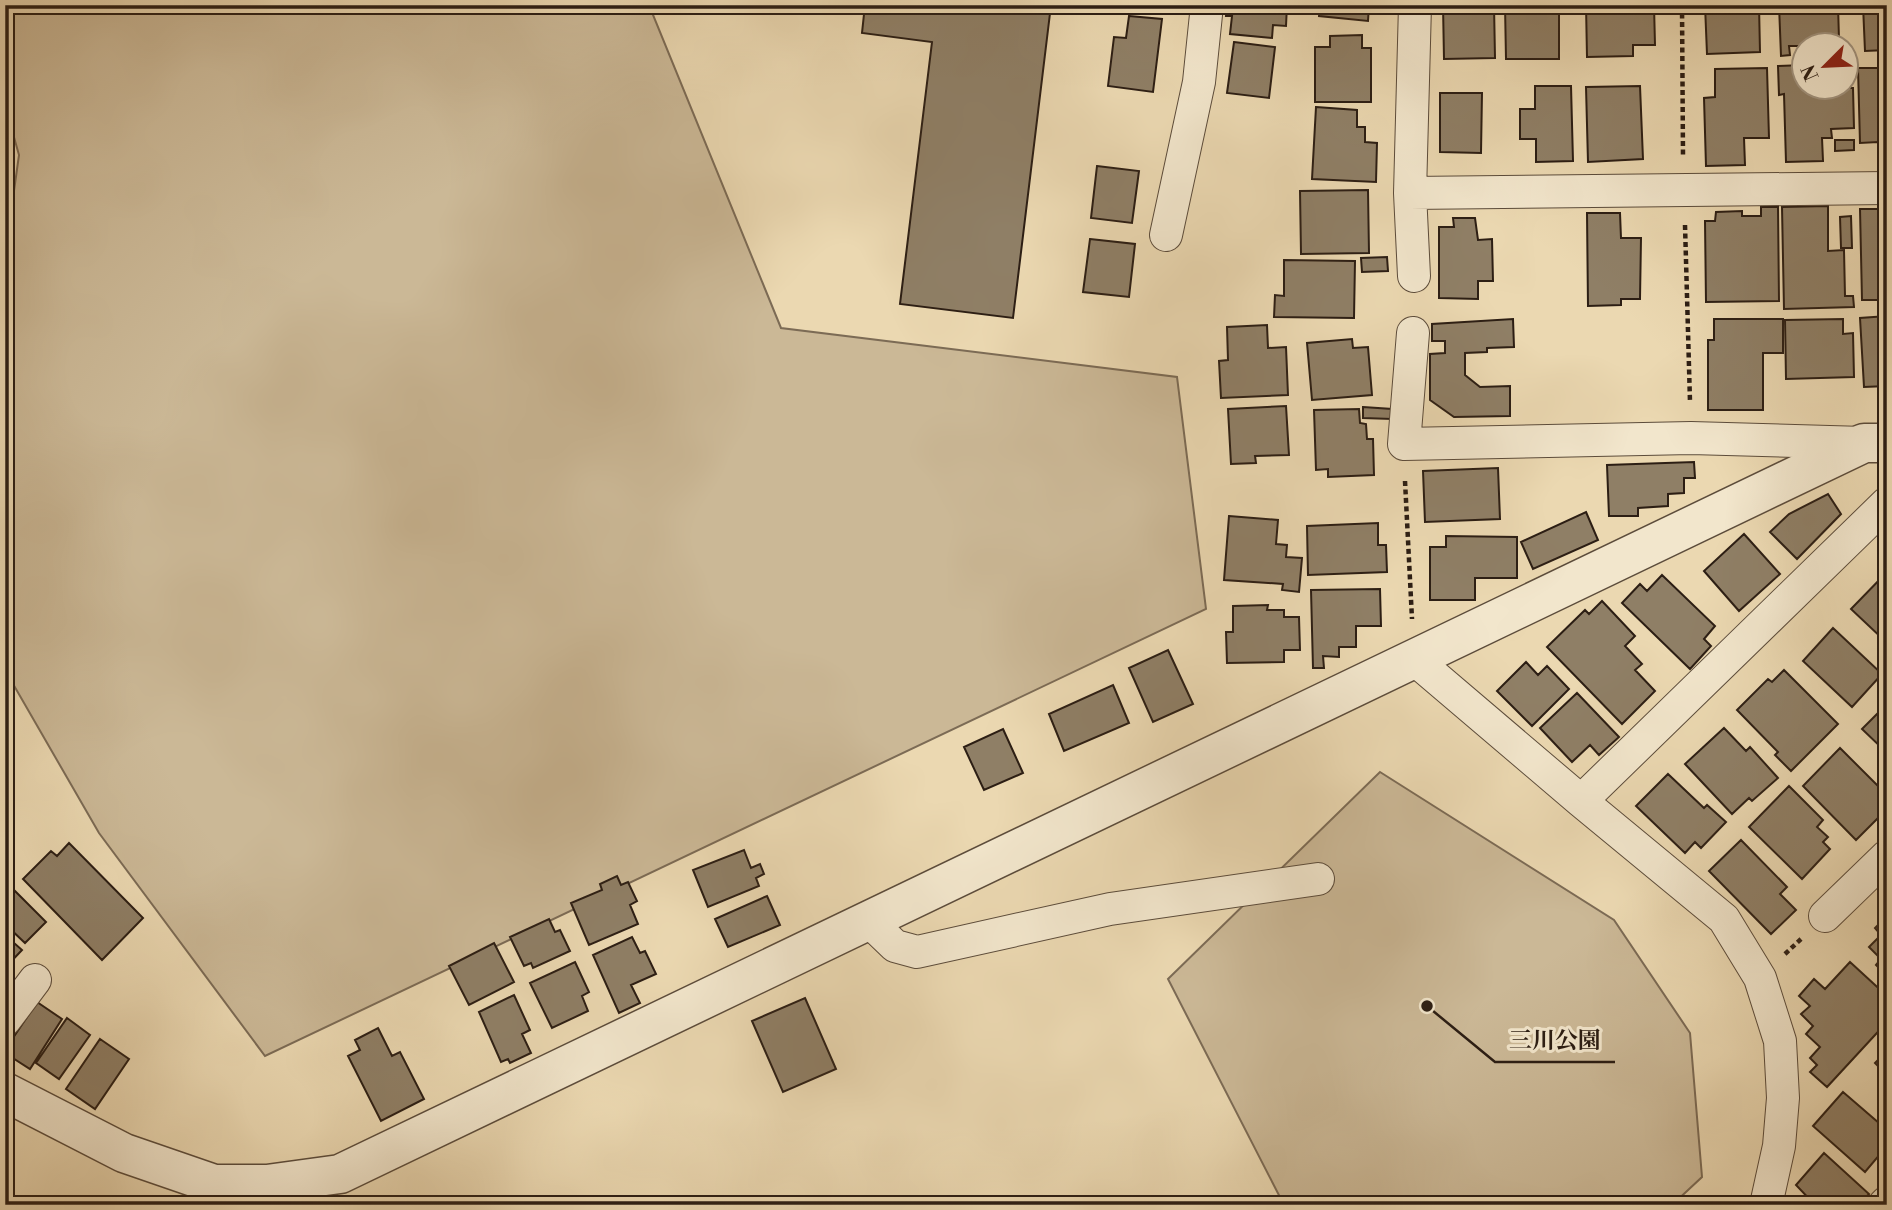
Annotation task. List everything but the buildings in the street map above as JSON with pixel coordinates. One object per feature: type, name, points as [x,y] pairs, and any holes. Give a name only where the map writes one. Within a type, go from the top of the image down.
[{"type":"street","points":[[1166,235],[1199,82],[1207,5]]},
{"type":"street","points":[[1414,276],[1410,194],[1415,5]]},
{"type":"street","points":[[1410,194],[1887,188]]},
{"type":"street","points":[[1413,333],[1404,444],[1691,438],[1875,443]]},
{"type":"street","points":[[5,1091],[124,1153],[214,1184],[267,1184],[340,1174],[1413,658],[1875,443]]},
{"type":"street","points":[[1581,801],[1887,503]]},
{"type":"street","points":[[1413,658],[1724,919],[1760,978],[1780,1041],[1783,1098],[1779,1146],[1766,1205]]},
{"type":"street","points":[[1825,916],[1887,856]]},
{"type":"street","points":[[869,921],[895,946],[917,952],[1110,909],[1318,878]]},
{"type":"street","points":[[5,1020],[36,980]]},
{"type":"path","points":[[5,17],[16,5]]},
{"type":"path","points":[[1404,444],[1413,658]]},
{"type":"path","points":[[1760,978],[1825,916]]},
{"type":"shaded area","points":[[5,5],[649,5],[781,328],[1177,377],[1206,609],[265,1056],[99,833],[5,670],[5,255],[19,155],[5,105]]},
{"type":"shaded area","points":[[1380,772],[1614,920],[1690,1033],[1702,1177],[1672,1205],[1284,1205],[1168,979]]},
{"type":"place","name":"三川公園","points":[[1427,1006]]}]
